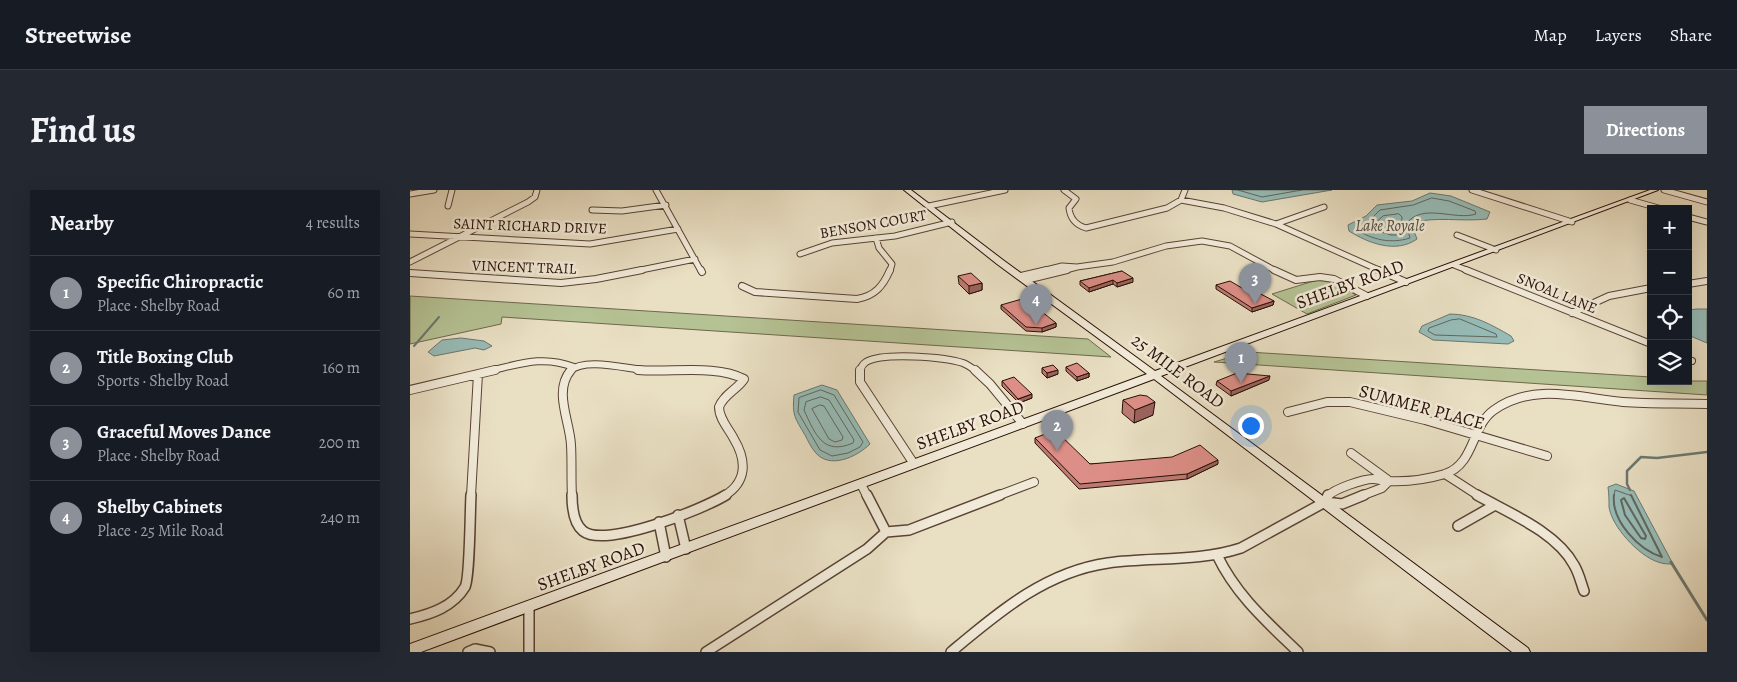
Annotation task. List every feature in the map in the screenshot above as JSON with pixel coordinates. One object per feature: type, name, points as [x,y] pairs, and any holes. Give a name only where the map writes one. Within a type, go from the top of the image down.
[{"type":"street","points":[[410,194],[434,190]]},
{"type":"street","points":[[448,206],[452,190]]},
{"type":"street","points":[[410,262],[528,202],[535,197],[537,190]]},
{"type":"street","points":[[656,190],[702,272]]},
{"type":"street","name":"25 MILE ROAD","points":[[907,190],[1523,652]]},
{"type":"street","points":[[929,206],[1006,190]]},
{"type":"street","points":[[1064,190],[1076,199],[1069,208],[1070,216],[1079,225],[1086,228],[1173,206],[1181,200],[1184,190],[1176,190]]},
{"type":"street","points":[[1472,190],[1572,222]]},
{"type":"street","name":"SHELBY ROAD","points":[[410,650],[1572,222],[1651,190]]},
{"type":"street","points":[[1664,190],[1707,202]]},
{"type":"street","points":[[1181,200],[1238,212],[1276,224],[1406,282]]},
{"type":"street","points":[[1630,200],[1648,205]]},
{"type":"street","points":[[592,210],[622,211],[666,205]]},
{"type":"street","points":[[1276,224],[1324,206]]},
{"type":"street","points":[[1692,217],[1707,222]]},
{"type":"street","name":"BENSON COURT","points":[[800,254],[814,248],[836,243],[876,238],[952,222]]},
{"type":"street","name":"SAINT RICHARD DRIVE","points":[[410,234],[590,244],[678,229]]},
{"type":"street","points":[[1457,235],[1496,250]]},
{"type":"street","points":[[742,286],[755,292],[857,299],[869,296],[879,287],[892,264],[879,248],[876,238]]},
{"type":"street","points":[[1023,278],[1060,266],[1100,266],[1184,243],[1206,241],[1232,247],[1292,278],[1306,281],[1327,277],[1367,296]]},
{"type":"street","name":"VINCENT TRAIL","points":[[410,273],[574,282],[695,259]]},
{"type":"street","name":"SNOAL LANE","points":[[1454,265],[1647,342]]},
{"type":"street","points":[[1692,283],[1707,281]]},
{"type":"street","points":[[1572,313],[1609,296],[1647,289]]},
{"type":"street","points":[[914,464],[860,382],[859,372],[862,365],[868,361],[891,357],[964,363],[979,375],[1024,424]]},
{"type":"street","points":[[410,390],[543,360],[559,361],[574,367]]},
{"type":"street","points":[[588,364],[648,370],[712,372],[740,376],[744,379],[742,384],[724,398],[719,405],[719,414],[736,442],[742,459],[742,476],[739,485],[722,498],[621,535],[606,538],[587,534],[578,526],[573,506],[571,443],[562,395],[567,373],[574,367],[588,364]]},
{"type":"street","points":[[410,619],[441,611],[451,604],[466,586],[478,374]]},
{"type":"street","points":[[952,652],[1010,603],[1039,584],[1055,577],[1106,563],[1216,555],[1241,548],[1325,502],[1330,494],[1349,486],[1372,478],[1389,482],[1445,474],[1466,460],[1483,422],[1492,411],[1522,395],[1533,393],[1563,394],[1621,402],[1707,404]]},
{"type":"street","name":"SUMMER PLACE","points":[[1288,412],[1327,402],[1350,402],[1425,420],[1546,456]]},
{"type":"street","points":[[1351,453],[1389,482]]},
{"type":"street","points":[[1445,474],[1468,490],[1550,537],[1564,550],[1575,566],[1584,591]]},
{"type":"street","points":[[706,652],[858,554],[886,532],[909,530],[1034,482]]},
{"type":"street","points":[[1325,502],[1342,504],[1382,488],[1389,482]]},
{"type":"street","points":[[861,484],[886,532]]},
{"type":"street","points":[[1458,526],[1495,505]]},
{"type":"street","points":[[678,515],[686,549]]},
{"type":"street","points":[[658,522],[666,557]]},
{"type":"street","points":[[1216,555],[1229,579],[1240,594],[1298,652]]},
{"type":"street","points":[[528,652],[529,607]]},
{"type":"street","points":[[468,652],[475,649],[490,652]]},
{"type":"green space","points":[[1320,279],[1328,279],[1356,295],[1307,314],[1272,294]]},
{"type":"green space","points":[[410,296],[1088,339],[1111,357],[502,317],[501,324],[410,344]]},
{"type":"green space","points":[[1248,352],[1647,377],[1647,385],[1692,385],[1692,381],[1707,381],[1707,395],[1214,362]]},
{"type":"water","points":[[1232,190],[1332,190],[1262,202],[1233,194]]},
{"type":"water","name":"Lake Royale","points":[[1430,193],[1451,196],[1490,212],[1487,219],[1439,219],[1411,223],[1417,239],[1400,246],[1373,243],[1349,231],[1348,225],[1366,216],[1377,205],[1412,201]]},
{"type":"water","points":[[1707,309],[1707,343],[1692,337],[1692,310]]},
{"type":"water","points":[[1450,314],[1458,314],[1482,321],[1511,336],[1514,341],[1508,344],[1433,340],[1419,332],[1422,326]]},
{"type":"water","points":[[461,338],[484,341],[492,346],[484,350],[475,348],[434,356],[428,352],[442,340]]},
{"type":"water","points":[[822,385],[837,390],[870,444],[858,453],[843,460],[828,460],[815,452],[795,417],[793,408],[794,395]]},
{"type":"water","points":[[1616,484],[1634,491],[1673,564],[1651,559],[1635,547],[1621,532],[1611,515],[1609,507],[1608,487]]},
{"type":"building","points":[[1122,271],[1133,278],[1117,283],[1113,280],[1089,288],[1080,281]]},
{"type":"building","points":[[971,273],[982,283],[969,286],[958,276]]},
{"type":"building","points":[[1230,281],[1254,295],[1259,293],[1274,301],[1252,308],[1216,285]]},
{"type":"building","points":[[1022,299],[1056,323],[1042,328],[1026,327],[1001,305]]},
{"type":"building","points":[[1077,363],[1089,373],[1077,377],[1066,367]]},
{"type":"building","points":[[1053,365],[1058,370],[1047,373],[1042,368]]},
{"type":"building","points":[[1237,373],[1270,376],[1231,391],[1217,381]]},
{"type":"building","points":[[1014,377],[1032,394],[1018,399],[1002,381]]},
{"type":"building","points":[[1140,395],[1147,396],[1155,402],[1135,410],[1123,400]]},
{"type":"building","points":[[1055,430],[1090,464],[1172,457],[1200,445],[1218,460],[1187,474],[1080,484],[1035,438]]},
{"type":"waterway","points":[[414,346],[439,317]]},
{"type":"waterway","points":[[1630,490],[1627,484],[1627,471],[1641,457],[1657,458],[1707,452]]},
{"type":"waterway","points":[[1671,562],[1707,620]]},
{"type":"place","name":"Graceful Moves Dance","points":[[1255,304]]},
{"type":"place","name":"Shelby Cabinets","points":[[1036,325]]},
{"type":"place","name":"Specific Chiropractic","points":[[1241,383]]},
{"type":"place","name":"Title Boxing Club","points":[[1057,451]]}]
